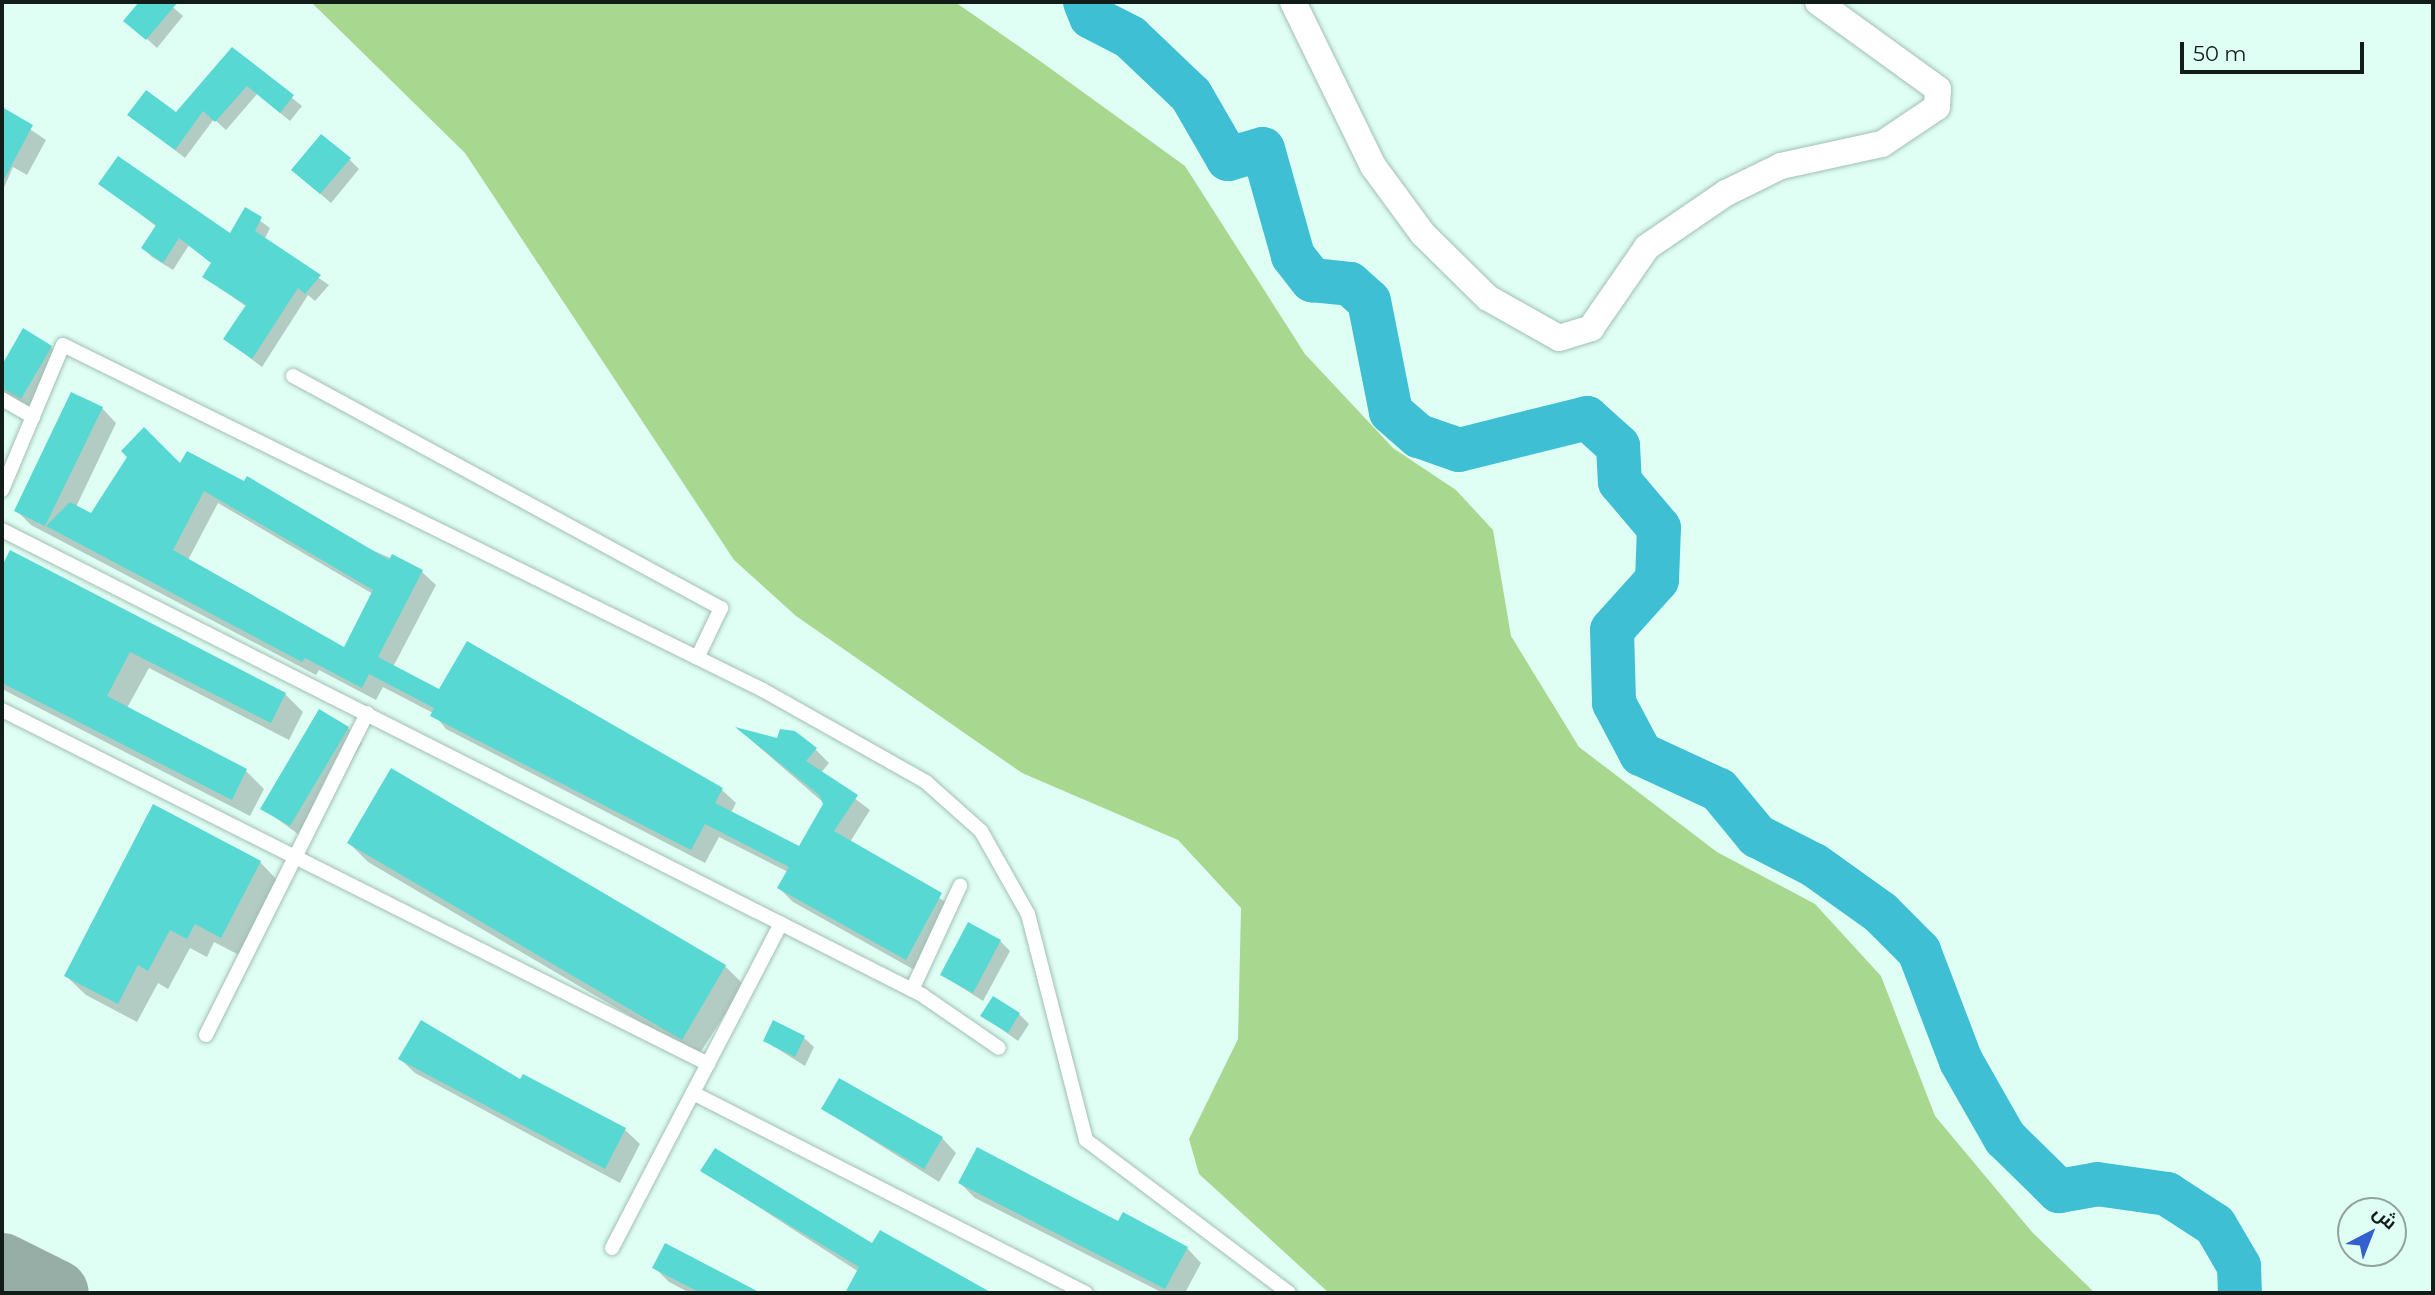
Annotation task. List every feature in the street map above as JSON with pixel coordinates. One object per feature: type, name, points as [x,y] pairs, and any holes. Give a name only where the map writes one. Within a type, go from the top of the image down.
[{"type":"street","points":[[1293,2],[1373,166],[1423,234],[1488,298],[1559,338],[1591,328],[1647,247],[1726,193],[1781,166],[1882,144],[1937,107],[1938,89],[1818,2]]},
{"type":"lane","points":[[2,490],[63,345],[763,690],[926,782],[981,831],[1028,914],[1086,1140],[1289,1293]]},
{"type":"lane","points":[[293,376],[721,608],[697,658]]},
{"type":"lane","points":[[2,399],[33,417]]},
{"type":"lane","points":[[2,530],[912,990],[999,1048]]},
{"type":"lane","points":[[2,710],[708,1064]]},
{"type":"lane","points":[[206,1035],[367,713]]},
{"type":"lane","points":[[912,990],[960,886]]},
{"type":"lane","points":[[612,1248],[781,923]]},
{"type":"lane","points":[[693,1093],[1086,1293]]},
{"type":"green space","points":[[311,2],[955,2],[1040,61],[1185,166],[1305,354],[1393,448],[1456,490],[1493,530],[1511,636],[1579,747],[1717,852],[1815,904],[1881,976],[1935,1116],[2032,1232],[2095,1293],[1329,1293],[1199,1174],[1189,1139],[1238,1039],[1241,908],[1178,840],[1022,773],[796,616],[734,560],[465,153]]},
{"type":"building","points":[[139,2],[178,2],[146,40],[123,21]]},
{"type":"building","points":[[232,47],[294,95],[280,113],[247,86],[215,122],[203,111],[175,150],[127,115],[146,90],[176,112]]},
{"type":"building","points":[[2,107],[33,125],[2,183]]},
{"type":"building","points":[[321,134],[351,158],[320,194],[291,170]]},
{"type":"building","points":[[118,156],[230,233],[245,207],[262,217],[255,231],[321,275],[305,294],[298,288],[252,359],[223,339],[246,305],[202,277],[211,263],[179,238],[163,263],[141,248],[156,225],[98,184]]},
{"type":"building","points":[[23,328],[52,346],[21,399],[2,388],[2,365]]},
{"type":"building","points":[[71,392],[103,407],[45,526],[14,511]]},
{"type":"building","points":[[144,427],[180,463],[187,451],[244,481],[247,476],[389,560],[392,554],[423,570],[378,657],[439,689],[467,641],[723,788],[715,803],[799,846],[823,804],[819,795],[735,727],[777,738],[780,729],[795,731],[817,748],[806,761],[858,795],[834,831],[942,893],[906,960],[777,888],[789,867],[705,824],[691,850],[430,716],[434,708],[369,674],[362,688],[305,658],[302,662],[46,526],[70,502],[91,513],[127,457],[121,451]],"holes":[[[204,491],[373,590],[344,647],[173,550]]]},
{"type":"building","points":[[10,550],[286,693],[271,723],[130,652],[107,696],[247,769],[232,800],[2,683],[2,566]]},
{"type":"building","points":[[319,709],[349,727],[290,826],[260,809]]},
{"type":"building","points":[[391,768],[726,965],[682,1040],[347,843]]},
{"type":"building","points":[[153,804],[261,861],[221,938],[195,924],[187,939],[170,930],[148,971],[138,965],[118,1004],[64,976]]},
{"type":"building","points":[[968,922],[1001,940],[973,993],[940,975]]},
{"type":"building","points":[[993,996],[1020,1013],[1008,1033],[980,1016]]},
{"type":"building","points":[[421,1020],[520,1079],[523,1074],[626,1128],[605,1169],[398,1059]]},
{"type":"building","points":[[773,1020],[805,1036],[795,1057],[763,1041]]},
{"type":"building","points":[[839,1078],[943,1137],[924,1169],[821,1109]]},
{"type":"building","points":[[977,1147],[1118,1221],[1123,1212],[1188,1247],[1165,1289],[958,1183]]},
{"type":"building","points":[[715,1148],[872,1243],[880,1230],[992,1293],[845,1293],[859,1267],[700,1171]]},
{"type":"building","points":[[665,1243],[761,1293],[701,1293],[652,1268]]},
{"type":"waterway","points":[[1085,2],[1091,17],[1130,37],[1191,95],[1228,159],[1263,149],[1293,256],[1312,280],[1350,284],[1369,301],[1391,412],[1419,436],[1459,450],[1587,418],[1618,446],[1620,482],[1659,528],[1657,580],[1612,630],[1614,703],[1641,754],[1719,790],[1757,836],[1814,865],[1881,913],[1919,951],[1961,1061],[2005,1138],[2059,1191],[2097,1184],[2167,1194],[2215,1225],[2239,1266],[2240,1293]]},
{"type":"taxiway","points":[[2,1266],[56,1293]]}]
